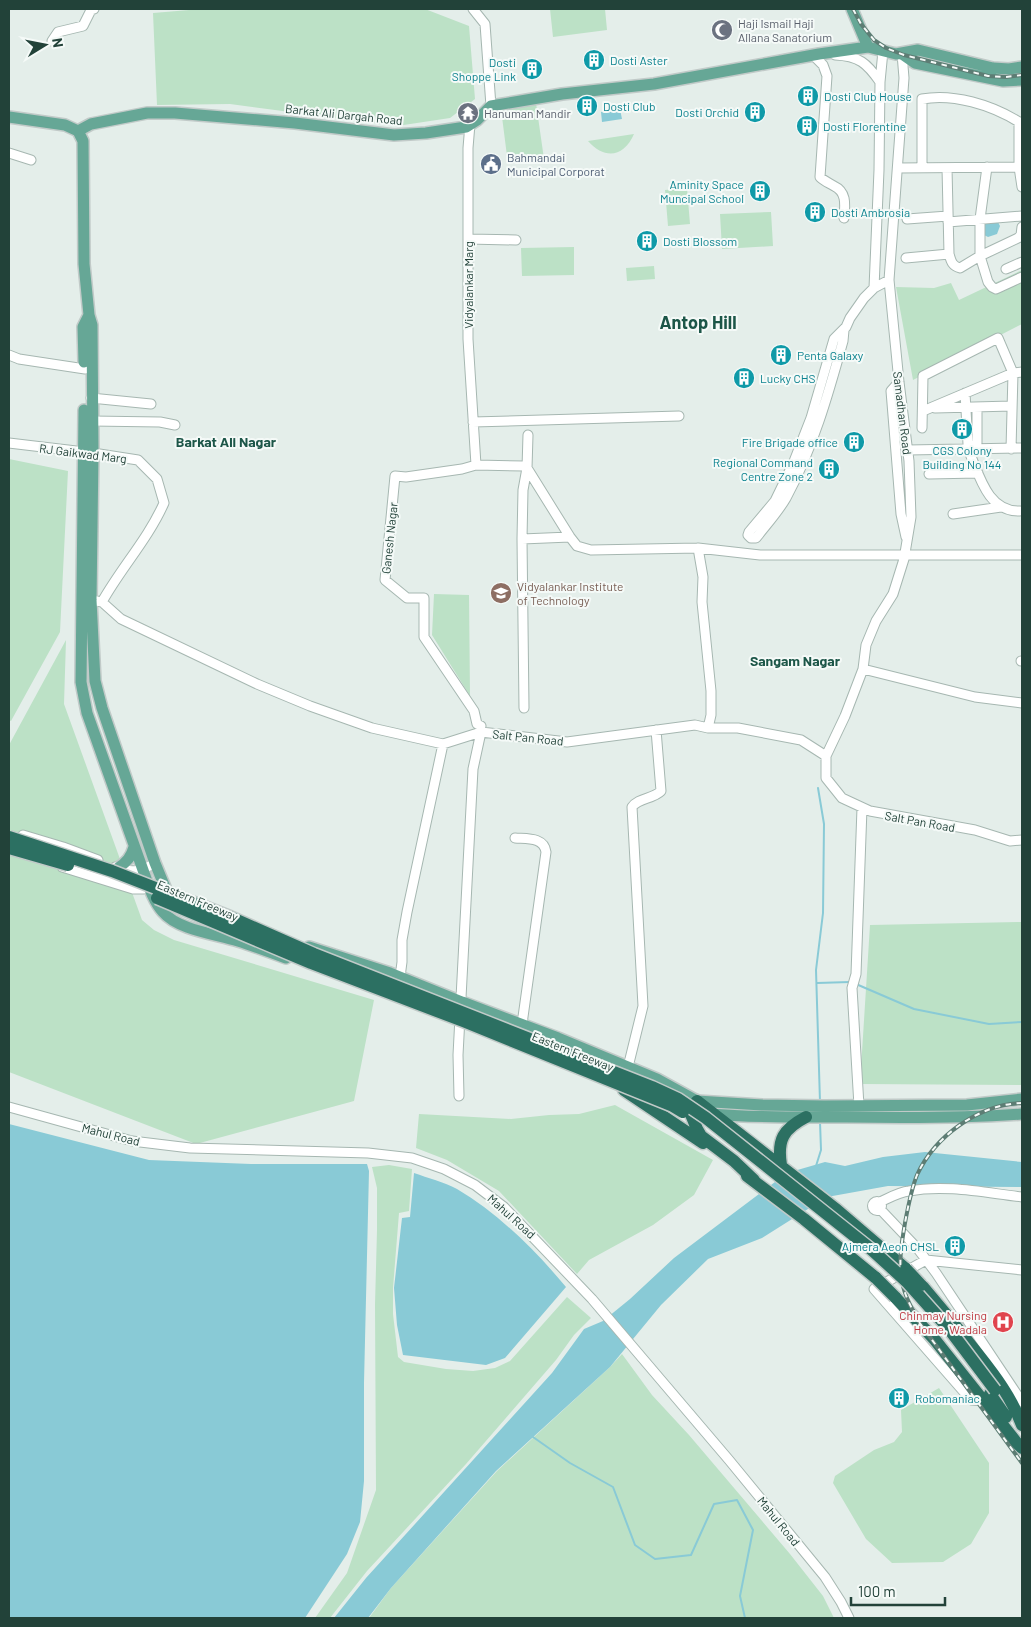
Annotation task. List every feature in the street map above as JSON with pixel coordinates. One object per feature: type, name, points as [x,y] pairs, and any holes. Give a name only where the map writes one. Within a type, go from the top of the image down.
[{"type":"highway","name":"Eastern Freeway","points":[[9,837],[112,871],[230,917],[314,954],[643,1083],[678,1099],[706,1118],[872,1250],[930,1306],[990,1395],[1022,1426]]},
{"type":"highway","name":"Eastern Freeway","points":[[9,850],[111,878],[311,963],[463,1021],[673,1106],[702,1124],[866,1254],[901,1287],[945,1335],[1022,1439]]},
{"type":"highway","points":[[611,1076],[620,1087],[754,1180],[804,1219],[875,1284],[895,1297],[990,1395],[1022,1448]]},
{"type":"highway","points":[[754,1180],[734,1161],[701,1136],[690,1112],[697,1101],[830,1204],[906,1269],[950,1318],[1005,1390],[1014,1405],[1022,1426]]},
{"type":"highway","points":[[783,1167],[779,1149],[783,1136],[793,1124],[816,1113]]},
{"type":"main road","points":[[852,9],[868,47]]},
{"type":"main road","points":[[490,106],[562,94],[654,84],[816,54],[868,47],[902,54],[918,50],[993,68],[1009,70],[1022,67]]},
{"type":"main road","points":[[915,63],[918,50]]},
{"type":"main road","points":[[902,54],[915,63],[1003,81],[1022,80]]},
{"type":"main road","name":"Barkat Ali Dargah Road","points":[[78,131],[91,124],[147,113],[175,113],[252,119],[394,135],[426,133],[466,126],[490,106]]},
{"type":"main road","points":[[9,118],[65,125],[78,131],[83,142],[84,264],[89,315],[92,325],[92,421],[89,452]]},
{"type":"main road","points":[[89,315],[83,328],[89,452],[95,680],[98,696],[161,881],[169,896],[181,908],[331,953],[400,977],[657,1079],[697,1101],[816,1113],[918,1118],[967,1118],[1022,1114]]},
{"type":"main road","points":[[92,600],[80,668],[83,700],[149,887],[162,912],[173,920],[239,941],[461,1024],[553,1052],[690,1112],[762,1118],[816,1113],[859,1106],[967,1105],[1022,1099]]},
{"type":"main road","points":[[118,868],[131,856],[134,847]]},
{"type":"main road","points":[[967,1105],[967,1118]]},
{"type":"main road","points":[[917,1106],[918,1118]]},
{"type":"street","points":[[52,41],[58,32],[83,26],[91,10],[94,9]]},
{"type":"street","points":[[473,9],[484,24],[490,106]]},
{"type":"street","points":[[874,288],[880,82],[883,51]]},
{"type":"street","points":[[816,54],[844,55],[861,60],[873,71],[880,82]]},
{"type":"street","points":[[816,54],[827,76],[820,177],[824,181],[840,188],[844,194],[844,218]]},
{"type":"street","name":"Samadhan Road","points":[[826,756],[845,716],[863,669],[866,645],[876,621],[893,594],[904,556],[911,517],[908,450],[889,280],[904,78],[902,54]]},
{"type":"street","points":[[922,168],[922,99],[935,96],[960,99],[980,104],[1020,122],[1022,187]]},
{"type":"street","name":"Vidyalankar Marg","points":[[470,124],[468,148],[468,339],[476,465]]},
{"type":"street","points":[[456,128],[468,148]]},
{"type":"street","points":[[9,153],[31,160]]},
{"type":"street","points":[[987,167],[980,219],[980,256],[988,282],[992,287],[1000,288],[1022,277]]},
{"type":"street","points":[[898,168],[1021,167]]},
{"type":"street","points":[[948,168],[948,254],[956,267],[960,268],[1018,238],[1021,235],[1022,226]]},
{"type":"street","points":[[907,219],[980,219],[1022,216]]},
{"type":"street","points":[[468,239],[516,240]]},
{"type":"street","points":[[906,258],[948,254]]},
{"type":"street","points":[[1006,269],[1022,262]]},
{"type":"street","points":[[804,448],[785,500],[756,538],[751,538],[748,535],[749,532],[775,501],[804,448],[821,417],[843,341],[844,330],[864,298],[874,288],[889,280]]},
{"type":"street","points":[[922,428],[928,409],[923,376],[998,338],[1018,372],[1012,406],[1011,449]]},
{"type":"street","points":[[9,355],[19,359],[85,369]]},
{"type":"street","points":[[928,409],[1018,372]]},
{"type":"street","points":[[899,382],[891,391],[901,514],[907,540]]},
{"type":"street","points":[[965,393],[968,444],[972,446],[977,443],[977,408]]},
{"type":"street","points":[[91,398],[151,404]]},
{"type":"street","points":[[928,409],[1012,406]]},
{"type":"street","points":[[473,422],[679,416]]},
{"type":"street","points":[[92,421],[160,422],[175,425]]},
{"type":"street","points":[[524,708],[522,539],[523,490],[527,468],[528,435]]},
{"type":"street","name":"RJ Gaikwad Marg","points":[[9,443],[89,452],[138,460],[157,479],[164,503],[156,522],[115,579],[92,600]]},
{"type":"street","points":[[908,450],[1022,448]]},
{"type":"street","points":[[968,449],[984,488],[995,503],[1012,512],[1020,511]]},
{"type":"street","points":[[476,465],[520,464],[527,468],[577,546],[591,550],[698,548],[760,555],[1022,555]]},
{"type":"street","name":"Ganesh Nagar","points":[[476,465],[462,469],[406,477],[395,476],[385,580],[407,598],[424,598],[424,636],[474,711],[477,724],[481,729]]},
{"type":"street","points":[[929,474],[978,473]]},
{"type":"street","points":[[954,514],[1001,507]]},
{"type":"street","points":[[522,539],[570,537]]},
{"type":"street","points":[[698,548],[703,576],[702,602],[711,691],[712,715],[708,728]]},
{"type":"street","points":[[92,600],[121,619],[257,684],[310,706],[372,728],[443,744],[407,912],[402,940],[400,977]]},
{"type":"street","points":[[863,669],[975,697],[1022,703]]},
{"type":"street","name":"Salt Pan Road","points":[[443,744],[481,729],[567,742],[695,725],[708,728],[738,728],[801,740],[826,756],[826,778],[842,798],[870,812],[975,830],[1010,841],[1022,840]]},
{"type":"street","points":[[459,1096],[458,1055],[473,769],[481,729]]},
{"type":"street","points":[[628,1067],[643,1006],[632,807],[635,803],[657,795],[661,791],[656,730]]},
{"type":"street","points":[[859,1106],[852,988],[856,974],[862,808]]},
{"type":"street","points":[[9,831],[63,847],[118,868],[133,871],[143,870],[155,863]]},
{"type":"street","points":[[515,838],[539,841],[545,847],[546,852],[522,1024]]},
{"type":"street","points":[[9,850],[133,889],[149,887],[161,881]]},
{"type":"street","name":"Mahul Road","points":[[9,1107],[132,1141],[190,1148],[368,1154],[412,1158],[444,1169],[475,1185],[504,1206],[592,1299],[729,1460],[825,1577],[849,1618]]},
{"type":"street","points":[[1022,1197],[927,1188],[908,1191],[880,1205],[926,1260],[1022,1402]]},
{"type":"street","points":[[990,1395],[971,1400],[875,1284],[926,1260],[1022,1270]]},
{"type":"green space","points":[[201,9],[425,9],[469,26],[475,99],[450,118],[397,126],[230,104],[157,105],[153,13]]},
{"type":"green space","points":[[550,9],[605,9],[607,30],[553,37]]},
{"type":"green space","points":[[536,103],[544,159],[524,162],[514,161],[507,156],[501,109]]},
{"type":"green space","points":[[634,134],[625,147],[614,153],[601,151],[588,141]]},
{"type":"green space","points":[[687,188],[690,224],[668,226],[665,190]]},
{"type":"green space","points":[[771,212],[773,246],[722,249],[720,214]]},
{"type":"green space","points":[[574,247],[574,275],[522,276],[521,248]]},
{"type":"green space","points":[[654,266],[655,279],[627,281],[626,268]]},
{"type":"green space","points":[[1022,270],[1022,324],[913,380],[896,287],[934,288],[951,283],[959,300]]},
{"type":"green space","points":[[9,459],[68,471],[60,632],[11,721],[9,720]]},
{"type":"green space","points":[[434,594],[469,595],[470,696],[432,635]]},
{"type":"green space","points":[[66,640],[64,704],[142,920],[154,930],[174,940],[374,1000],[354,1101],[196,1144],[9,1072],[9,745]]},
{"type":"green space","points":[[1022,922],[1022,1085],[860,1084],[870,925]]},
{"type":"green space","points":[[615,1105],[713,1160],[694,1195],[653,1225],[589,1260],[577,1274],[499,1191],[447,1160],[416,1148],[419,1114],[511,1119],[579,1114]]},
{"type":"green space","points":[[389,1165],[412,1169],[409,1211],[399,1213],[393,1288],[393,1314],[398,1357],[404,1362],[446,1369],[473,1371],[495,1368],[510,1361],[567,1297],[591,1318],[574,1335],[556,1360],[466,1464],[367,1571],[330,1618],[315,1618],[347,1573],[376,1490],[375,1305],[377,1188],[372,1167]]},
{"type":"green space","points":[[622,1354],[652,1395],[689,1435],[790,1554],[823,1596],[834,1618],[369,1618],[391,1588],[497,1471]]},
{"type":"green space","points":[[939,1388],[989,1463],[989,1513],[971,1544],[943,1562],[892,1563],[866,1539],[833,1483],[835,1476],[874,1450],[894,1442],[902,1432],[901,1410]]},
{"type":"water","points":[[620,109],[622,119],[602,122],[601,112]]},
{"type":"water","points":[[997,220],[1000,226],[997,234],[988,237],[982,234],[980,224]]},
{"type":"water","points":[[9,1124],[149,1160],[251,1164],[367,1164],[369,1171],[364,1383],[364,1481],[360,1522],[347,1554],[305,1618],[9,1618]]},
{"type":"water","points":[[925,1152],[1022,1162],[1022,1187],[888,1186],[827,1197],[762,1238],[708,1259],[661,1305],[610,1367],[496,1471],[391,1588],[368,1618],[334,1618],[366,1578],[552,1373],[584,1329],[603,1321],[674,1258],[787,1173],[825,1162],[845,1166],[883,1157]]},
{"type":"water","points":[[414,1173],[457,1189],[502,1221],[529,1246],[566,1287],[505,1358],[486,1365],[403,1355],[397,1325],[394,1288],[402,1218],[410,1217]]},
{"type":"waterway","points":[[818,788],[824,824],[823,913],[816,970],[820,1102]]},
{"type":"waterway","points":[[817,983],[850,982]]},
{"type":"waterway","points":[[856,984],[914,1009],[989,1024],[1022,1022]]},
{"type":"waterway","points":[[816,1166],[821,1150],[820,1122]]},
{"type":"waterway","points":[[533,1437],[570,1463],[613,1487],[635,1545],[655,1559],[691,1555],[714,1504],[737,1500],[753,1530],[740,1596],[745,1618]]},
{"type":"railway","points":[[853,9],[861,24],[874,40],[886,48],[904,55],[988,76],[1006,77],[1022,75]]},
{"type":"railway","points":[[1022,1103],[990,1109],[975,1116],[947,1135],[935,1147],[917,1175],[913,1187],[904,1230],[900,1262],[904,1288],[919,1322],[1022,1463]]},
{"type":"place","name":"Haji Ismail Haji Allana Sanatorium","points":[[722,30]]},
{"type":"place","name":"Dosti Aster","points":[[594,60]]},
{"type":"place","name":"Dosti Shoppe Link","points":[[532,69]]},
{"type":"place","name":"Dosti Club House","points":[[808,96]]},
{"type":"place","name":"Dosti Club","points":[[587,106]]},
{"type":"place","name":"Dosti Orchid","points":[[755,112]]},
{"type":"place","name":"Hanuman Mandir","points":[[468,113]]},
{"type":"place","name":"Dosti Florentine","points":[[807,126]]},
{"type":"place","name":"Bahmandai Municipal Corporat","points":[[491,164]]},
{"type":"place","name":"Aminity Space Muncipal School","points":[[760,191]]},
{"type":"place","name":"Dosti Ambrosia","points":[[815,212]]},
{"type":"place","name":"Dosti Blossom","points":[[647,241]]},
{"type":"place","name":"Penta Galaxy","points":[[781,355]]},
{"type":"place","name":"Lucky CHS","points":[[744,378]]},
{"type":"place","name":"CGS Colony Building No 144","points":[[962,429]]},
{"type":"place","name":"Fire Brigade office","points":[[854,442]]},
{"type":"place","name":"Regional Command Centre Zone 2","points":[[829,469]]},
{"type":"place","name":"Vidyalankar Institute of Technology","points":[[501,593]]},
{"type":"place","name":"Ajmera Aeon CHSL","points":[[955,1246]]},
{"type":"place","name":"Chinmay Nursing Home, Wadala","points":[[1003,1322]]},
{"type":"place","name":"Robomaniac","points":[[899,1398]]},
{"type":"district","name":"Antop Hill","points":[[698,322]]},
{"type":"district","name":"Barkat Ali Nagar","points":[[226,441]]},
{"type":"district","name":"Sangam Nagar","points":[[795,660]]}]
